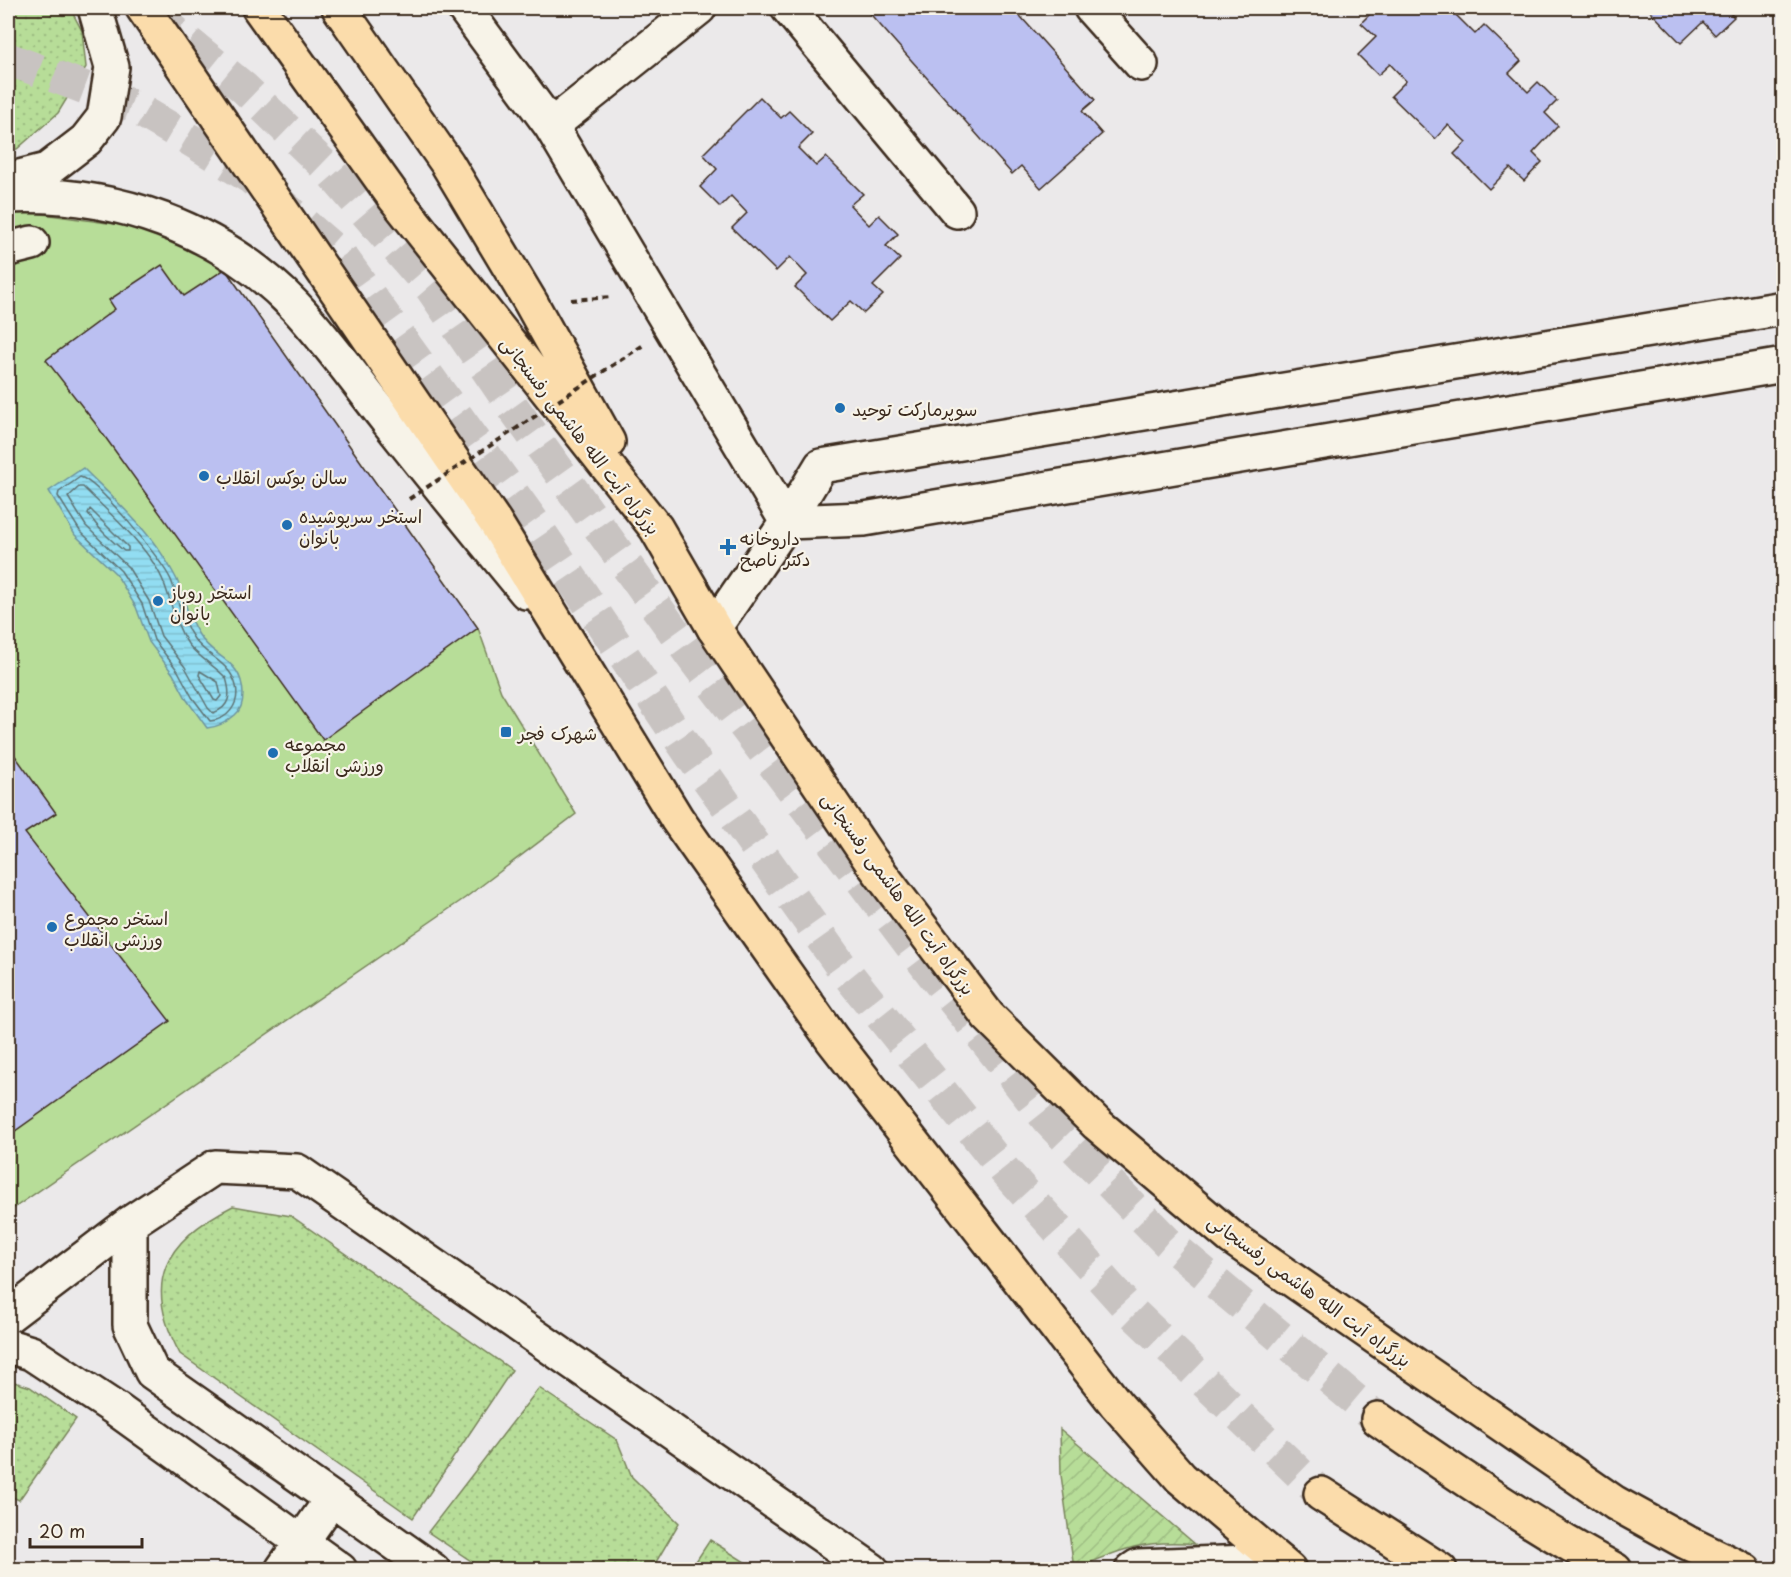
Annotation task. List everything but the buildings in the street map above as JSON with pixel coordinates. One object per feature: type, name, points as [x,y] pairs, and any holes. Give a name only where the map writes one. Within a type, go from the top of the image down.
[{"type":"highway","points":[[143,8],[495,522],[567,643],[677,819],[832,1039],[1116,1404],[1181,1478],[1284,1565]]},
{"type":"highway","name":"بزرگراه آیت الله هاشمی رفسنجانی","points":[[259,8],[394,197],[656,528],[714,628],[871,861],[988,1016],[1096,1124],[1232,1238],[1615,1503],[1686,1542],[1744,1569]]},
{"type":"highway","points":[[339,8],[447,163],[531,303],[656,528]]},
{"type":"highway","points":[[1378,1419],[1470,1484],[1557,1539],[1615,1569]]},
{"type":"highway","points":[[1321,1494],[1440,1569]]},
{"type":"street","points":[[8,180],[47,170],[86,140],[104,117],[112,67],[95,8]]},
{"type":"street","points":[[464,8],[551,126],[787,522]]},
{"type":"street","points":[[551,126],[699,8]]},
{"type":"street","points":[[788,8],[957,211]]},
{"type":"street","points":[[1092,8],[1141,64]]},
{"type":"street","points":[[8,196],[78,198],[162,218],[224,249],[259,274],[294,306],[339,358],[567,643]]},
{"type":"street","points":[[714,628],[787,522],[821,466],[1784,308]]},
{"type":"street","points":[[787,522],[864,519],[1784,365]]},
{"type":"street","points":[[8,1316],[130,1223],[215,1167],[297,1171],[872,1569]]},
{"type":"street","points":[[130,1223],[130,1326],[152,1372],[331,1500],[433,1569]]},
{"type":"street","points":[[8,1346],[31,1353],[116,1409],[291,1556],[340,1569]]},
{"type":"street","points":[[291,1556],[331,1500]]},
{"type":"street","points":[[1135,1568],[1284,1565]]},
{"type":"path","points":[[409,499],[645,344]]},
{"type":"green space","points":[[10,8],[70,8],[82,31],[86,67],[58,113],[17,149],[8,150]]},
{"type":"green space","name":"مجموعه ورزشی انقلاب","points":[[21,211],[151,229],[225,269],[478,628],[501,692],[576,814],[465,898],[8,1212],[8,212]]},
{"type":"green space","points":[[233,1206],[291,1216],[512,1370],[413,1518],[180,1354],[168,1329],[162,1306],[162,1285],[166,1266],[175,1249],[190,1234],[209,1219]]},
{"type":"green space","points":[[8,1380],[30,1387],[76,1419],[19,1500],[8,1495]]},
{"type":"green space","points":[[539,1388],[617,1440],[632,1477],[679,1523],[652,1569],[483,1569],[428,1532]]},
{"type":"green space","points":[[1060,1429],[1195,1544],[1161,1543],[1132,1547],[1074,1569],[1061,1475]]},
{"type":"green space","points":[[710,1540],[756,1569],[691,1569]]},
{"type":"water","name":"استخر روباز بانوان","points":[[83,468],[133,518],[156,546],[178,583],[199,635],[238,674],[243,700],[239,711],[222,724],[207,728],[187,700],[173,674],[149,642],[136,607],[116,574],[75,535],[49,491]]},
{"type":"tunnel","points":[[151,12],[244,88],[329,170],[431,288],[512,406],[693,658],[935,977],[1048,1120],[1167,1242],[1378,1419]]},
{"type":"tunnel","points":[[8,59],[131,105],[197,144],[251,178],[341,256],[534,523],[690,754],[841,966],[1005,1171],[1132,1312],[1321,1494]]},
{"type":"place","name":"سوپرمارکت توحید","points":[[840,408]]},
{"type":"place","name":"سالن بوکس انقلاب","points":[[204,476]]},
{"type":"place","name":"استخر سرپوشیده بانوان","points":[[287,525]]},
{"type":"place","name":"داروخانه دکتر ناصح","points":[[728,547]]},
{"type":"place","name":"استخر روباز بانوان","points":[[158,601]]},
{"type":"place","name":"شهرک فجر","points":[[506,732]]},
{"type":"place","name":"مجموعه ورزشی انقلاب","points":[[273,753]]},
{"type":"place","name":"استخر مجموع ورزشی انقلاب","points":[[52,927]]}]
